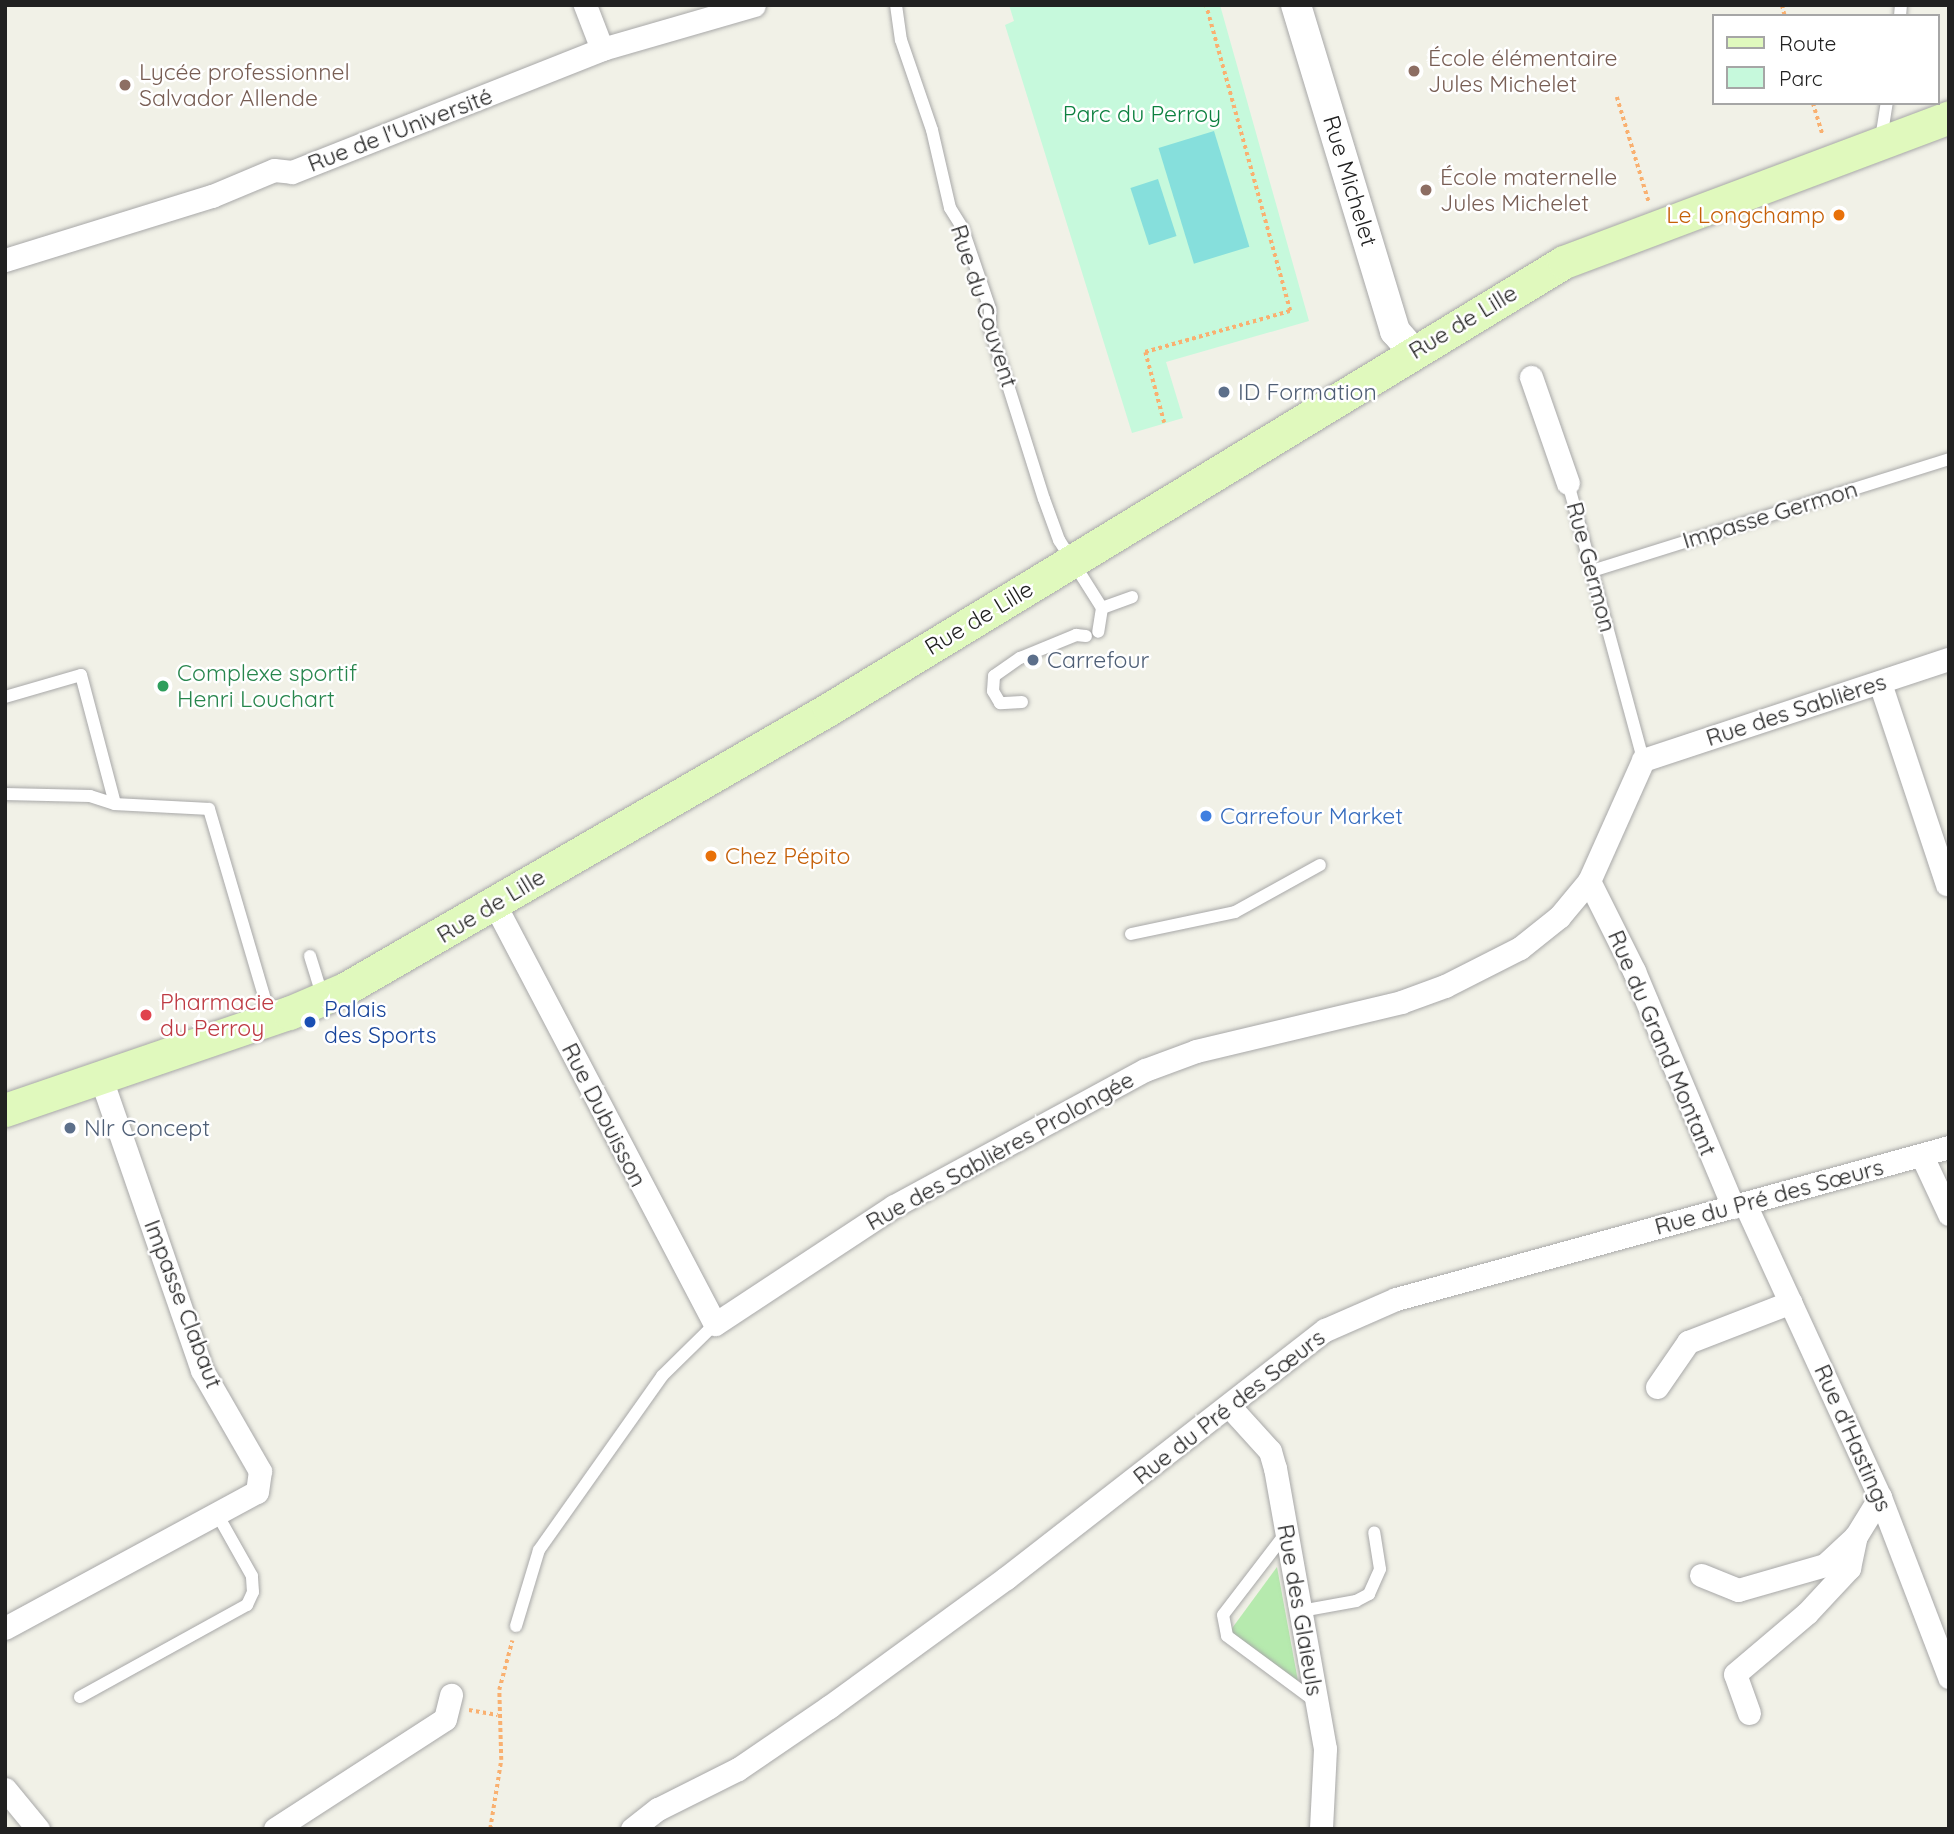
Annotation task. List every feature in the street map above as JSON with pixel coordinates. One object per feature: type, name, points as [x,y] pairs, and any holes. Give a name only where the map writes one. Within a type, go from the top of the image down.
[{"type":"main road","name":"Rue de Lille","points":[[5,1110],[323,999],[495,905],[1073,563],[1413,352],[1564,262],[1949,117]]},
{"type":"street","points":[[585,5],[603,49]]},
{"type":"street","name":"Rue de l'Université","points":[[5,260],[186,204],[274,170],[292,172],[603,49],[754,5]]},
{"type":"street","name":"Rue Michelet","points":[[1297,5],[1395,331],[1413,352]]},
{"type":"street","name":"Rue Germon","points":[[1531,377],[1568,483]]},
{"type":"street","name":"Rue des Sablières","points":[[1643,760],[1949,659]]},
{"type":"street","points":[[1880,683],[1947,884]]},
{"type":"street","name":"Rue des Sablières Prolongée","points":[[715,1324],[894,1206],[1145,1070],[1196,1051],[1401,1002],[1445,986],[1520,948],[1559,917],[1589,881],[1643,760]]},
{"type":"street","name":"Rue du Grand Montant","points":[[1589,881],[1634,971],[1739,1206]]},
{"type":"street","name":"Rue Dubuisson","points":[[495,905],[715,1324]]},
{"type":"street","name":"Impasse Clabaut","points":[[5,1628],[257,1492],[260,1471],[202,1370],[101,1078]]},
{"type":"street","name":"Rue du Pré des Sœurs","points":[[632,1829],[659,1809],[738,1769],[829,1707],[1230,1408],[1325,1330],[1396,1299],[1922,1157],[1949,1147]]},
{"type":"street","points":[[1922,1157],[1949,1214]]},
{"type":"street","name":"Rue d'Hastings","points":[[1739,1206],[1791,1302],[1880,1497],[1949,1677]]},
{"type":"street","points":[[1657,1387],[1688,1342],[1791,1302]]},
{"type":"street","name":"Rue des Glaieuls","points":[[1230,1408],[1270,1451],[1325,1749],[1321,1829]]},
{"type":"street","points":[[1701,1575],[1738,1590],[1825,1565],[1856,1536],[1880,1497]]},
{"type":"street","points":[[1749,1713],[1735,1674],[1807,1613],[1849,1568],[1856,1536]]},
{"type":"street","points":[[275,1829],[445,1719],[449,1702]]},
{"type":"street","points":[[5,1789],[38,1829]]},
{"type":"lane","name":"Rue du Couvent","points":[[895,5],[950,208],[962,227],[990,309],[990,328],[1044,499],[1073,563],[1102,608]]},
{"type":"lane","points":[[1881,143],[1887,105]]},
{"type":"lane","name":"Impasse Germon","points":[[1592,571],[1949,459]]},
{"type":"lane","name":"Rue Germon","points":[[1568,483],[1643,760]]},
{"type":"lane","points":[[1022,702],[1000,703],[993,691],[993,676],[1020,658],[1076,635],[1092,634],[1102,608],[1132,597]]},
{"type":"lane","points":[[5,697],[81,675],[115,804]]},
{"type":"lane","points":[[5,794],[90,796],[115,804],[209,810],[271,1019]]},
{"type":"lane","points":[[1131,934],[1235,912],[1320,865]]},
{"type":"lane","points":[[310,956],[323,999]]},
{"type":"lane","name":"Rue des Sablières Prolongée","points":[[516,1626],[539,1550],[662,1376],[715,1324]]},
{"type":"lane","points":[[80,1697],[247,1605],[253,1592],[252,1576],[217,1514]]},
{"type":"lane","points":[[1301,1611],[1356,1601],[1369,1594],[1380,1569],[1374,1532]]},
{"type":"lane","points":[[1286,1533],[1223,1615],[1227,1636],[1317,1702]]},
{"type":"path","points":[[1164,424],[1145,352],[1290,312],[1206,5]]},
{"type":"path","points":[[1617,97],[1658,227]]},
{"type":"path","points":[[1814,105],[1832,162]]},
{"type":"path","points":[[490,1829],[501,1760],[499,1690],[516,1626]]},
{"type":"path","points":[[449,1702],[498,1715]]},
{"type":"green space","name":"Parc du Perroy","points":[[1009,5],[1220,5],[1309,321],[1166,362],[1183,418],[1132,433],[1005,25],[1014,21]]},
{"type":"green space","points":[[1277,1567],[1298,1681],[1230,1631]]},
{"type":"shaded area","points":[[1214,131],[1249,247],[1194,264],[1159,148]]},
{"type":"shaded area","points":[[1158,179],[1177,236],[1149,245],[1130,188]]},
{"type":"place","name":"École élémentaire Jules Michelet","points":[[1414,71]]},
{"type":"place","name":"Lycée professionnel Salvador Allende","points":[[125,85]]},
{"type":"place","name":"École maternelle Jules Michelet","points":[[1426,190]]},
{"type":"place","name":"Le Longchamp","points":[[1839,215]]},
{"type":"place","name":"ID Formation","points":[[1224,392]]},
{"type":"place","name":"Carrefour","points":[[1033,660]]},
{"type":"place","name":"Complexe sportif Henri Louchart","points":[[163,686]]},
{"type":"place","name":"Carrefour Market","points":[[1206,816]]},
{"type":"place","name":"Chez Pépito","points":[[711,856]]},
{"type":"place","name":"Pharmacie du Perroy","points":[[146,1015]]},
{"type":"place","name":"Palais des Sports","points":[[310,1022]]},
{"type":"place","name":"Nlr Concept","points":[[70,1128]]}]
